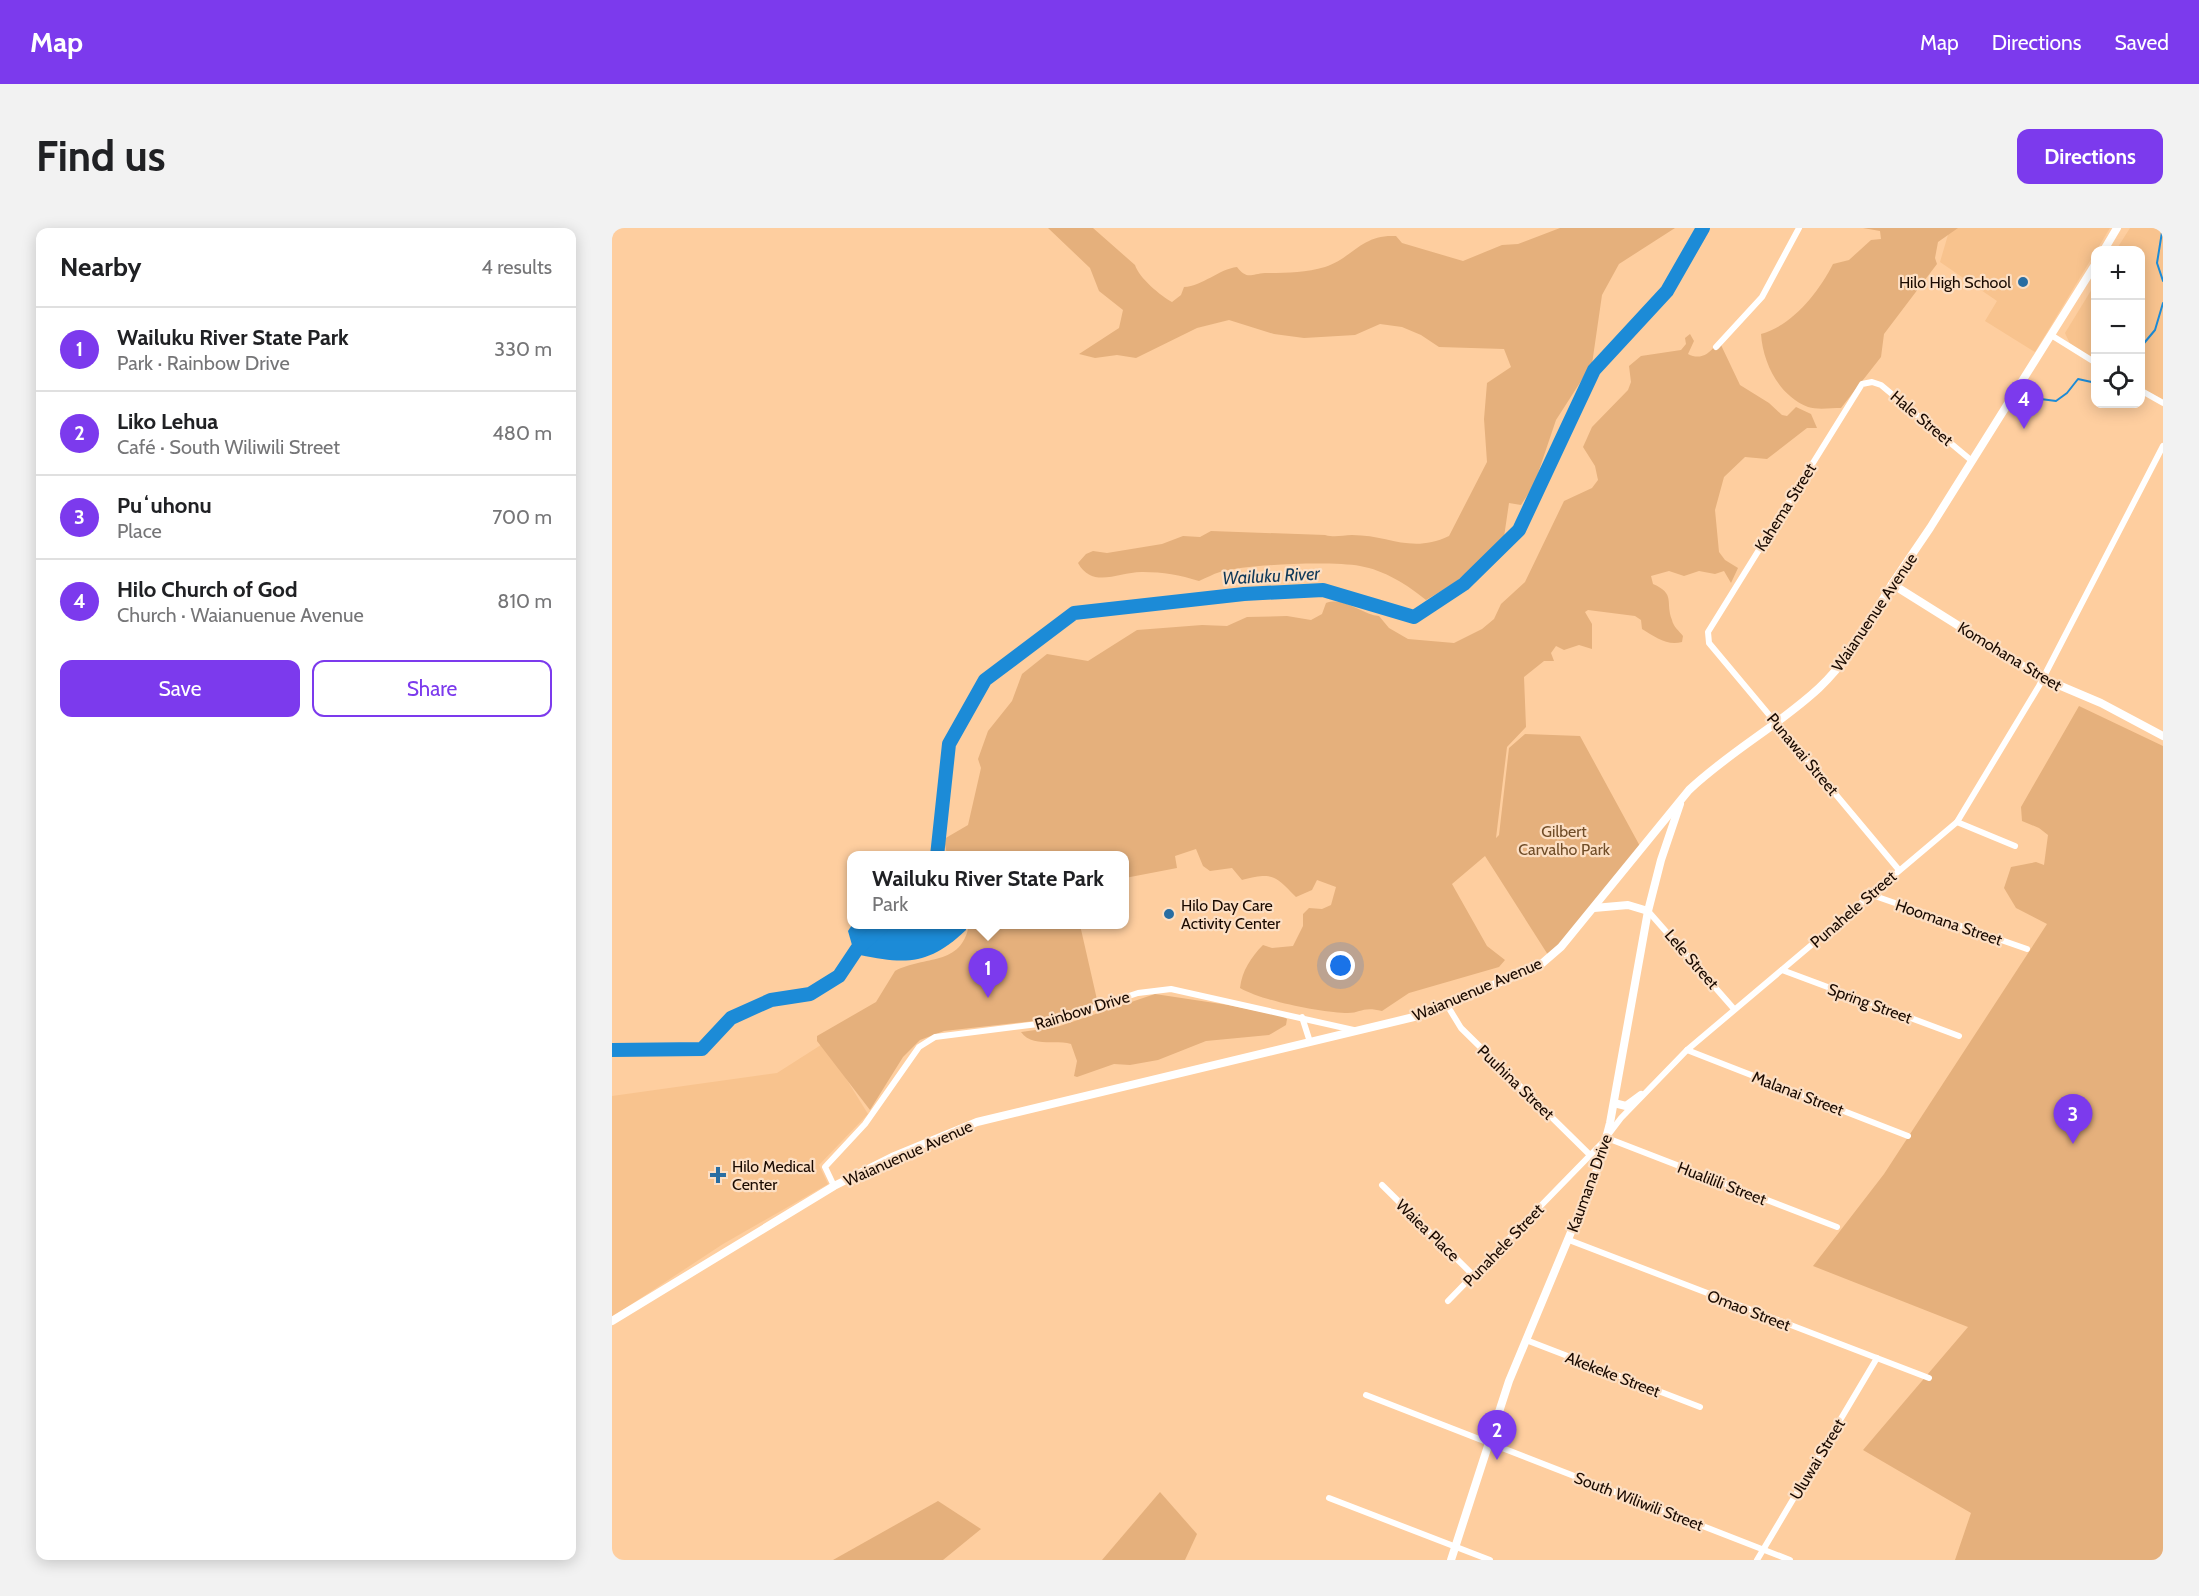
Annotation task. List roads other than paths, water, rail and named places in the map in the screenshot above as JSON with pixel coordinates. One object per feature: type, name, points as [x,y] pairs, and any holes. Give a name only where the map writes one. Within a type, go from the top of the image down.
[{"type":"main road","points":[[2107,246],[2118,228]]},
{"type":"main road","name":"Waianuenue Avenue","points":[[1892,584],[2091,271]]},
{"type":"main road","name":"Komohana Street","points":[[1892,584],[2042,678],[2101,703],[2163,736]]},
{"type":"street","points":[[1716,347],[1762,297],[1799,228]]},
{"type":"street","points":[[2051,334],[2091,360]]},
{"type":"street","name":"Hale Street","points":[[1869,382],[1881,385],[1972,461]]},
{"type":"street","name":"Kahema Street","points":[[1707,638],[1709,630],[1857,389],[1869,382]]},
{"type":"street","points":[[2145,393],[2163,403]]},
{"type":"street","name":"Punahele Street","points":[[1448,1301],[1607,1138],[1641,1095],[1687,1050],[1957,822],[2042,678],[2163,446]]},
{"type":"street","name":"Waianuenue Avenue","points":[[612,1321],[834,1186],[892,1157],[977,1122],[1360,1032],[1447,1005],[1539,966],[1561,947],[1685,795],[1713,767],[1810,696],[1832,674],[1851,651],[1892,584]]},
{"type":"street","name":"Punawai Street","points":[[1707,638],[1899,870]]},
{"type":"street","name":"Kaumana Drive","points":[[1450,1560],[1487,1443],[1526,1340],[1569,1240],[1607,1138],[1648,911],[1676,812],[1685,795]]},
{"type":"street","points":[[1957,822],[2015,846]]},
{"type":"street","name":"Hoomana Street","points":[[1872,895],[2027,949]]},
{"type":"street","points":[[1594,908],[1621,905],[1648,911]]},
{"type":"street","name":"Lele Street","points":[[1648,911],[1734,1009]]},
{"type":"street","name":"Spring Street","points":[[1782,970],[1959,1036]]},
{"type":"street","name":"Rainbow Drive","points":[[834,1186],[825,1167],[865,1124],[919,1047],[935,1037],[1046,1023],[1154,989],[1184,990],[1360,1032]]},
{"type":"street","name":"Puuhina Street","points":[[1447,1005],[1461,1028],[1590,1155]]},
{"type":"street","points":[[1302,1017],[1310,1042]]},
{"type":"street","name":"Malanai Street","points":[[1687,1050],[1908,1136]]},
{"type":"street","points":[[1614,1103],[1626,1106],[1641,1095]]},
{"type":"street","name":"Hualilili Street","points":[[1607,1138],[1837,1227]]},
{"type":"street","name":"Waiea Place","points":[[1382,1185],[1473,1275]]},
{"type":"street","name":"Omao Street","points":[[1569,1240],[1929,1377]]},
{"type":"street","name":"Akekeke Street","points":[[1526,1340],[1700,1407]]},
{"type":"street","name":"Uluwai Street","points":[[1757,1560],[1877,1358]]},
{"type":"street","name":"South Wiliwili Street","points":[[1366,1395],[1790,1560]]},
{"type":"street","points":[[1329,1498],[1490,1560]]},
{"type":"water","points":[[849,929],[966,929],[941,950],[918,959],[905,960],[860,955],[852,945]]},
{"type":"waterway","name":"Wailuku River","points":[[938,851],[949,744],[985,680],[1074,613],[1244,594],[1323,590],[1414,617],[1464,584],[1519,530],[1594,370],[1667,291],[1703,228]]},
{"type":"waterway","points":[[2162,232],[2157,263],[2163,281]]},
{"type":"waterway","points":[[2145,342],[2155,330],[2163,303]]},
{"type":"waterway","points":[[2020,413],[2033,398],[2056,401],[2067,393],[2078,379],[2091,382]]},
{"type":"waterway","name":"Wailuku River","points":[[612,1050],[702,1049],[731,1018],[771,1000],[810,994],[839,976],[857,949],[879,929]]},
{"type":"place","name":"Hilo High School","points":[[2023,282]]},
{"type":"place","name":"Hilo Church of God","points":[[2024,429]]},
{"type":"place","name":"Hilo Day Care Activity Center","points":[[1169,914]]},
{"type":"place","name":"Wailuku River State Park","points":[[988,998]]},
{"type":"place","name":"Puʻuhonu","points":[[2073,1144]]},
{"type":"place","name":"Hilo Medical Center","points":[[718,1175]]},
{"type":"place","name":"Liko Lehua","points":[[1497,1460]]},
{"type":"park label","name":"Gilbert Carvalho Park","points":[[1564,840]]}]
